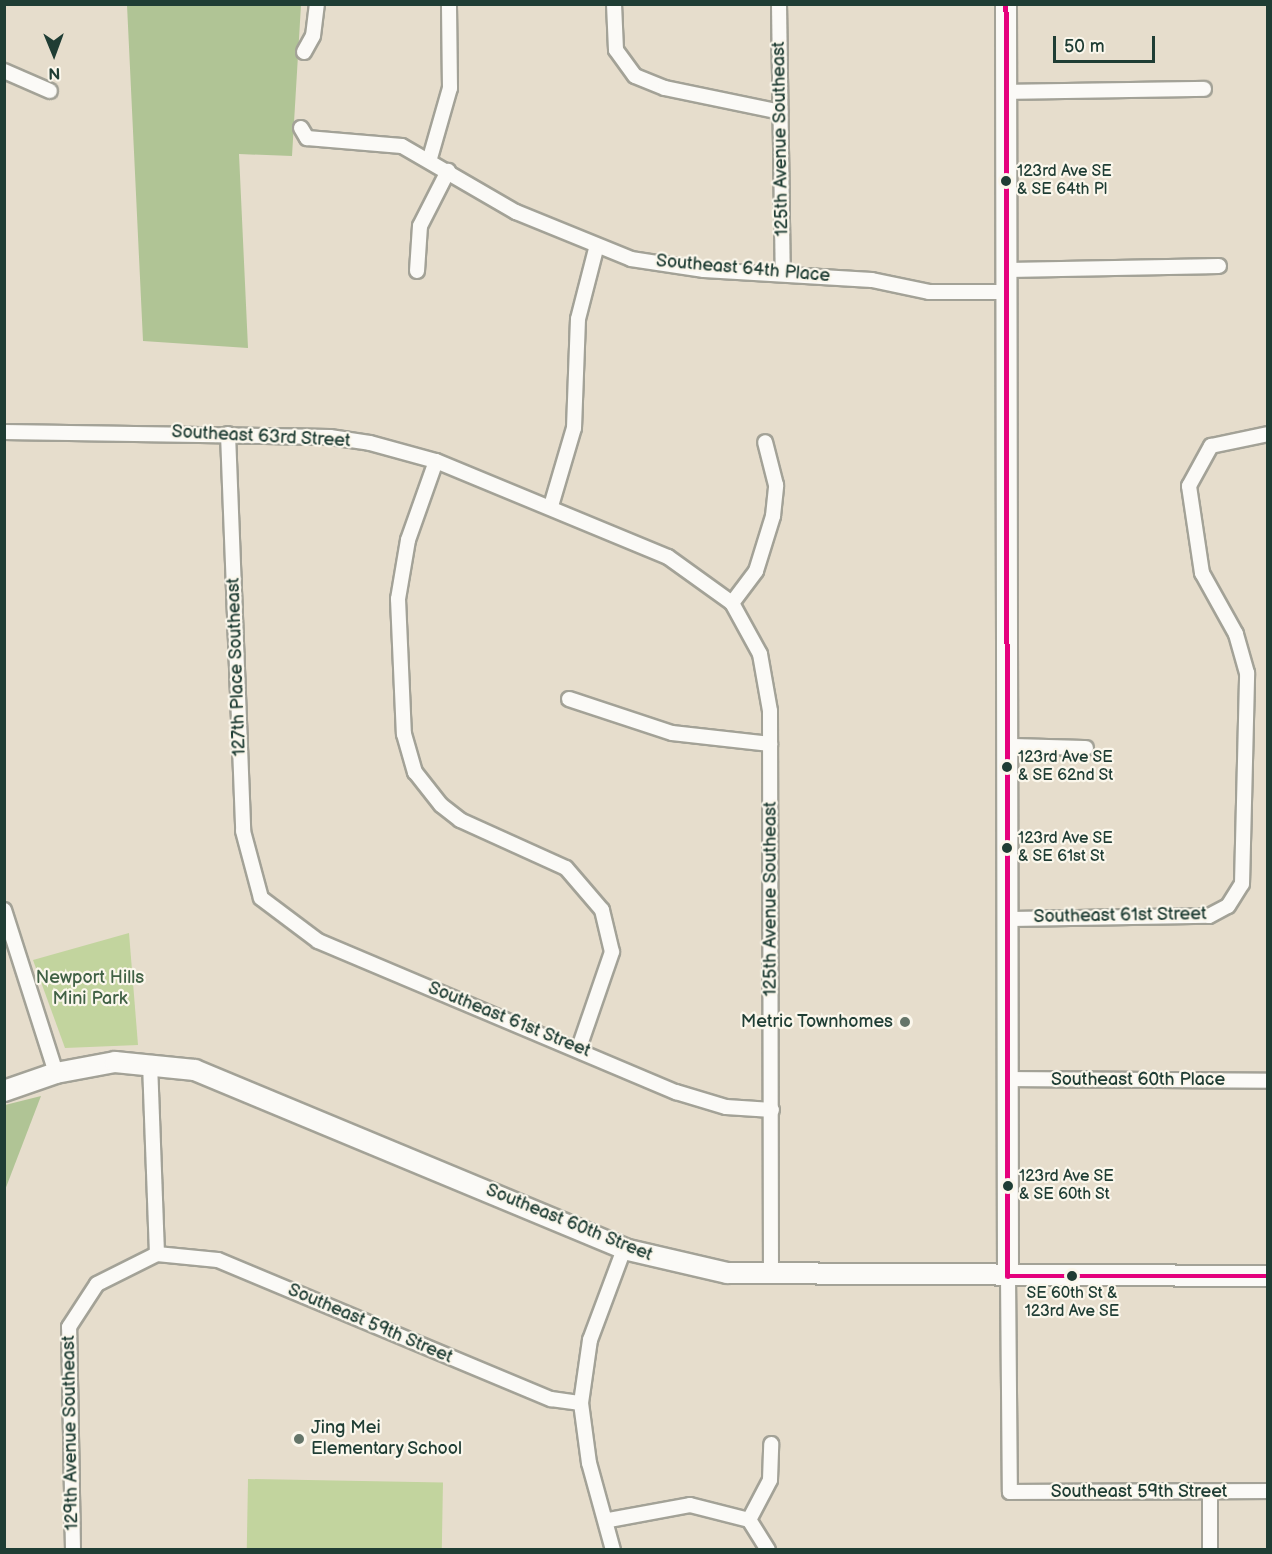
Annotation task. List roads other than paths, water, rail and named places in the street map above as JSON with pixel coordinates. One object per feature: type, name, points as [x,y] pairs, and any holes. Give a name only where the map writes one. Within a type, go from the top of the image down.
[{"type":"street","points":[[304,52],[313,36],[317,4]]},
{"type":"street","points":[[430,158],[450,88],[449,4]]},
{"type":"street","points":[[614,4],[616,50],[625,68],[665,88],[781,112]]},
{"type":"street","name":"125th Avenue Southeast","points":[[779,4],[783,274]]},
{"type":"street","points":[[1006,4],[1011,746],[1008,1276]]},
{"type":"street","points":[[4,71],[50,91]]},
{"type":"street","points":[[1006,92],[1204,89]]},
{"type":"street","name":"Southeast 64th Place","points":[[300,128],[307,138],[386,144],[430,158],[516,212],[596,249],[674,267],[872,280],[929,292],[1008,291]]},
{"type":"street","points":[[417,271],[420,226],[448,171]]},
{"type":"street","points":[[551,506],[574,428],[578,319],[596,249]]},
{"type":"street","points":[[1008,270],[1219,266]]},
{"type":"street","name":"Southeast 63rd Street","points":[[4,432],[330,436],[436,461],[551,506],[668,557],[732,603]]},
{"type":"street","name":"127th Place Southeast","points":[[228,434],[243,831],[261,898]]},
{"type":"street","name":"Southeast 61st Street","points":[[1010,919],[1191,918],[1228,906],[1245,875],[1248,688],[1236,634],[1202,573],[1189,500],[1192,472],[1205,452],[1223,440],[1268,434]]},
{"type":"street","points":[[732,603],[756,571],[773,516],[776,485],[765,442]]},
{"type":"street","points":[[436,461],[408,540],[398,599],[404,734],[426,789],[460,820],[577,876],[602,910],[612,952],[579,1048]]},
{"type":"street","name":"125th Avenue Southeast","points":[[732,603],[748,627],[769,686],[771,1276]]},
{"type":"street","points":[[569,699],[672,733],[770,744]]},
{"type":"street","points":[[1011,746],[1086,748]]},
{"type":"street","name":"Southeast 61st Street","points":[[261,898],[318,942],[579,1048],[701,1101],[772,1110]]},
{"type":"street","points":[[4,910],[56,1073]]},
{"type":"street","points":[[150,1063],[157,1254]]},
{"type":"street","name":"Southeast 60th Street","points":[[4,1091],[56,1073],[150,1063],[226,1081],[624,1249],[699,1269],[771,1276],[1268,1276]]},
{"type":"street","name":"Southeast 60th Place","points":[[1008,1079],[1268,1081]]},
{"type":"street","points":[[613,1550],[609,1520],[589,1463],[581,1402],[590,1340],[624,1249]]},
{"type":"street","name":"Southeast 59th Street","points":[[157,1254],[218,1260],[551,1399],[581,1402]]},
{"type":"street","name":"129th Avenue Southeast","points":[[73,1550],[69,1327],[97,1284],[157,1254]]},
{"type":"street","name":"Southeast 59th Street","points":[[1008,1276],[1010,1492],[1268,1491]]},
{"type":"street","points":[[749,1520],[770,1480],[771,1444]]},
{"type":"street","points":[[1210,1492],[1210,1550]]},
{"type":"street","points":[[609,1520],[690,1505],[749,1520],[768,1550]]},
{"type":"place","name":"123rd Ave SE & SE 64th Pl","points":[[1006,181]]},
{"type":"place","name":"123rd Ave SE & SE 62nd St","points":[[1007,767]]},
{"type":"place","name":"123rd Ave SE & SE 61st St","points":[[1007,848]]},
{"type":"place","name":"Metric Townhomes","points":[[905,1022]]},
{"type":"place","name":"123rd Ave SE & SE 60th St","points":[[1008,1186]]},
{"type":"place","name":"SE 60th St & 123rd Ave SE","points":[[1072,1276]]},
{"type":"place","name":"Jing Mei Elementary School","points":[[299,1439]]},
{"type":"park label","name":"Newport Hills Mini Park","points":[[90,989]]}]
